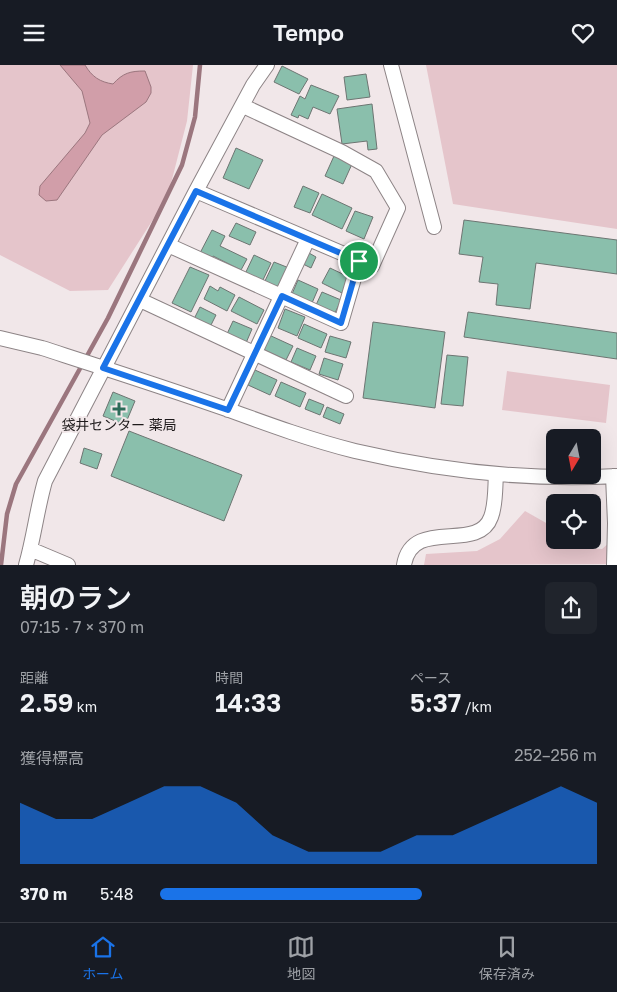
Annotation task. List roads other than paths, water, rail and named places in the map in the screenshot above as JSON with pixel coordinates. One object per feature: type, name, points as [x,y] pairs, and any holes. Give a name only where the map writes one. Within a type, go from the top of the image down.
[{"type":"street","points":[[26,565],[45,481],[196,191],[254,85],[267,65]]},
{"type":"street","points":[[391,65],[434,227]]},
{"type":"street","points":[[196,191],[372,266],[398,208],[376,171],[342,152],[243,106]]},
{"type":"street","points":[[228,410],[308,239]]},
{"type":"street","points":[[168,245],[341,323],[359,261]]},
{"type":"street","points":[[140,300],[346,396]]},
{"type":"street","points":[[0,338],[42,348],[302,436],[354,451],[433,467],[496,474],[568,478],[615,476],[614,565]]},
{"type":"street","points":[[404,565],[406,557],[412,548],[420,541],[438,536],[466,535],[477,532],[486,525],[492,516],[496,474]]},
{"type":"street","points":[[30,549],[68,565]]},
{"type":"waterway","points":[[1,565],[7,514],[16,484],[108,318],[182,165],[195,117],[200,65]]},
{"type":"place","name":"袋井センター 薬局","points":[[119,409]]}]
